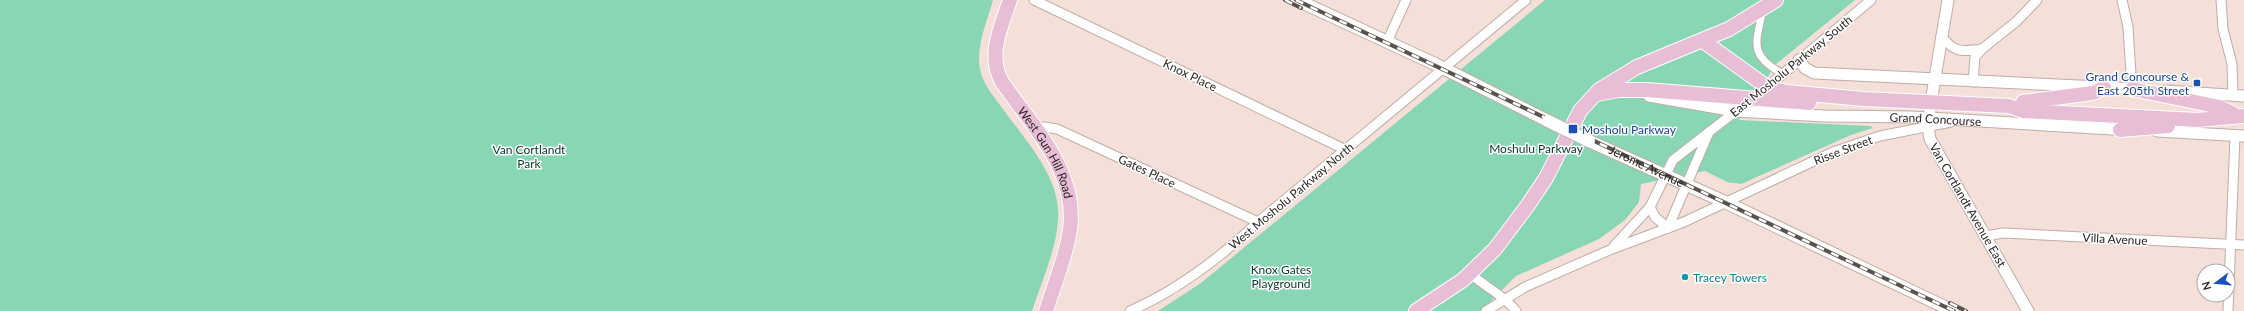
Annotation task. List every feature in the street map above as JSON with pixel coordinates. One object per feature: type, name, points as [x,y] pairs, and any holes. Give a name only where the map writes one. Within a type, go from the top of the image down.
[{"type":"main road","name":"West Gun Hill Road","points":[[1010,0],[998,38],[996,64],[1002,82],[1062,170],[1070,203],[1068,239],[1046,311]]},
{"type":"main road","name":"Jerome Avenue","points":[[1297,0],[1444,69],[1589,141],[1725,202],[1953,311]]},
{"type":"main road","points":[[1416,311],[1471,274],[1495,249],[1528,205],[1549,172],[1580,111],[1592,96],[1624,72],[1703,41],[1729,29],[1776,0]]},
{"type":"main road","name":"Grand Concourse","points":[[1703,41],[1767,87],[1786,92],[1864,100],[2009,106],[2023,111],[2197,120],[2240,115]]},
{"type":"main road","points":[[2023,102],[2093,93],[2104,88]]},
{"type":"main road","points":[[2132,89],[2220,107],[2240,115]]},
{"type":"main road","name":"Grand Concourse","points":[[1592,96],[1612,90],[1629,90],[1750,100],[1839,105],[1864,100]]},
{"type":"main road","name":"Grand Concourse","points":[[2009,106],[2023,102],[2219,111],[2240,115]]},
{"type":"main road","points":[[2120,130],[2170,126],[2197,120]]},
{"type":"street","name":"Knox Place","points":[[1034,0],[1346,150]]},
{"type":"street","points":[[1387,42],[1406,0]]},
{"type":"street","name":"West Mosholu Parkway North","points":[[1130,311],[1190,278],[1220,256],[1258,222],[1526,0]]},
{"type":"street","name":"East Mosholu Parkway South","points":[[1612,249],[1650,207],[1673,160],[1767,87],[1871,0]]},
{"type":"street","name":"Van Cortlandt Avenue East","points":[[1948,0],[1928,122],[1932,142],[2028,311]]},
{"type":"street","points":[[1973,82],[1975,57],[1982,49],[2017,21],[2038,0]]},
{"type":"street","points":[[2122,0],[2128,27],[2132,89]]},
{"type":"street","points":[[1799,60],[1805,68],[1814,73],[2238,95],[2223,29],[2221,0]]},
{"type":"street","points":[[1763,9],[1757,40],[1758,52],[1764,63],[1783,74]]},
{"type":"street","points":[[1941,36],[1950,47],[1956,50],[1982,49]]},
{"type":"street","name":"Grand Concourse","points":[[1629,90],[1646,95],[1735,111],[1928,122],[1968,120],[2240,136]]},
{"type":"street","name":"Risse Street","points":[[1486,311],[1525,287],[1612,249],[1668,228],[1839,150],[1928,122]]},
{"type":"street","name":"Gates Place","points":[[1035,129],[1044,127],[1058,129],[1258,222]]},
{"type":"street","points":[[1650,207],[1655,217],[1668,228],[1710,130]]},
{"type":"street","points":[[2228,311],[2231,245],[2240,136]]},
{"type":"street","name":"Villa Avenue","points":[[1986,236],[2003,233],[2244,245]]},
{"type":"street","points":[[1471,274],[1481,283],[1507,299],[1516,311]]},
{"type":"green space","name":"Van Cortlandt Park","points":[[0,0],[993,0],[980,44],[979,66],[989,89],[1036,154],[1051,181],[1056,195],[1058,222],[1050,261],[1032,311],[0,311]]},
{"type":"green space","name":"Moshulu Parkway","points":[[1545,0],[1855,0],[1776,64],[1739,120],[1870,126],[1873,128],[1851,135],[1741,184],[1727,182],[1705,171],[1641,184],[1639,202],[1625,220],[1599,239],[1516,276],[1481,311],[1158,311],[1201,283]]},
{"type":"railway","points":[[1285,0],[1301,8]]},
{"type":"railway","points":[[1296,0],[1954,311]]},
{"type":"railway","points":[[1950,303],[1966,311]]},
{"type":"place","name":"Grand Concourse & East 205th Street","points":[[2197,83]]},
{"type":"place","name":"Mosholu Parkway","points":[[1573,129]]},
{"type":"place","name":"Tracey Towers","points":[[1685,277]]},
{"type":"park label","name":"Knox Gates Playground","points":[[1281,276]]}]
